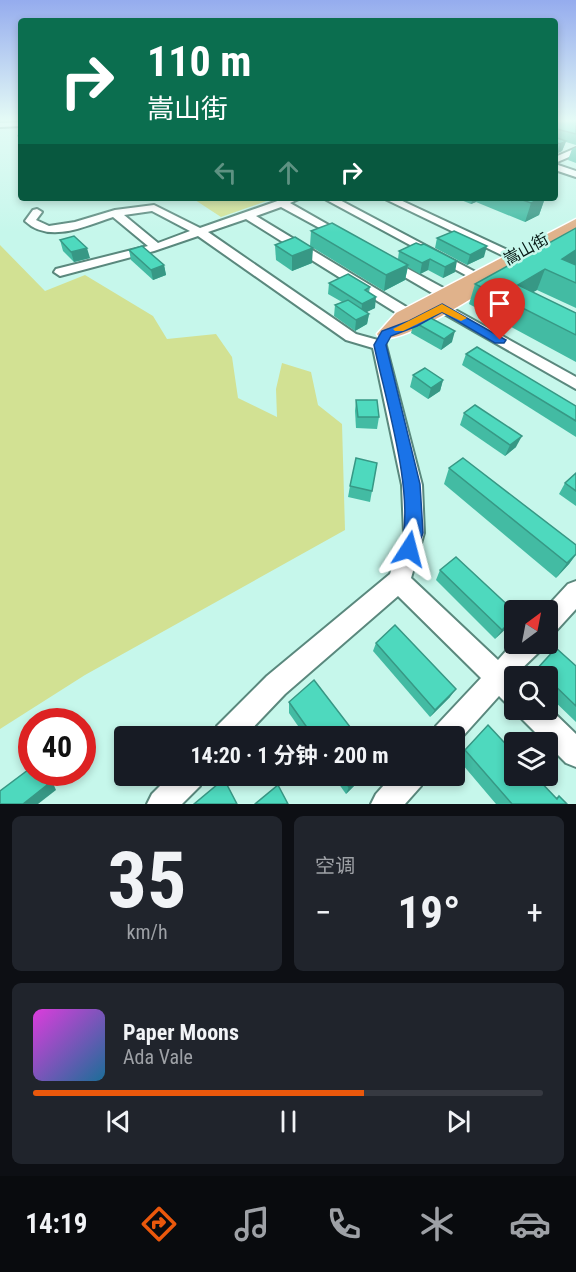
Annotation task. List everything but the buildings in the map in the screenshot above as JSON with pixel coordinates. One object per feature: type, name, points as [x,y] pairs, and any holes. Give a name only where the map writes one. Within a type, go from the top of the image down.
[{"type":"main road","name":"嵩山街","points":[[383,339],[413,324],[440,301],[477,276],[576,223]]},
{"type":"main road","name":"嵩山街","points":[[383,339],[408,314],[440,301],[576,232]]},
{"type":"street","points":[[558,168],[576,174]]},
{"type":"street","points":[[60,272],[156,247],[288,201]]},
{"type":"street","points":[[334,201],[477,276]]},
{"type":"street","points":[[395,201],[514,256]]},
{"type":"street","points":[[282,203],[353,243]]},
{"type":"street","points":[[37,212],[30,221],[47,230],[77,225],[115,213],[154,208],[200,232],[351,337],[383,339],[412,484],[414,533],[399,581],[276,686],[237,726]]},
{"type":"street","points":[[115,213],[156,247]]},
{"type":"street","points":[[247,215],[408,314]]},
{"type":"street","points":[[374,254],[440,301],[576,384]]},
{"type":"street","points":[[399,581],[504,683]]},
{"type":"street","points":[[558,612],[576,592]]},
{"type":"street","points":[[458,726],[504,688]]},
{"type":"street","points":[[541,720],[576,753]]},
{"type":"street","points":[[162,804],[180,786]]},
{"type":"street","points":[[386,804],[402,786]]},
{"type":"green space","points":[[197,201],[266,201],[221,217]]},
{"type":"green space","points":[[0,245],[45,291],[85,275],[153,316],[167,339],[216,334],[232,357],[238,398],[277,417],[276,389],[282,363],[311,372],[318,405],[342,424],[345,530],[85,675],[33,708],[18,708],[18,718],[0,729]]},
{"type":"slow traffic","points":[[399,329],[413,324],[442,307],[461,318]]},
{"type":"route","points":[[409,549],[414,533],[412,484],[380,345],[386,334],[413,324],[442,307],[500,340]]}]
